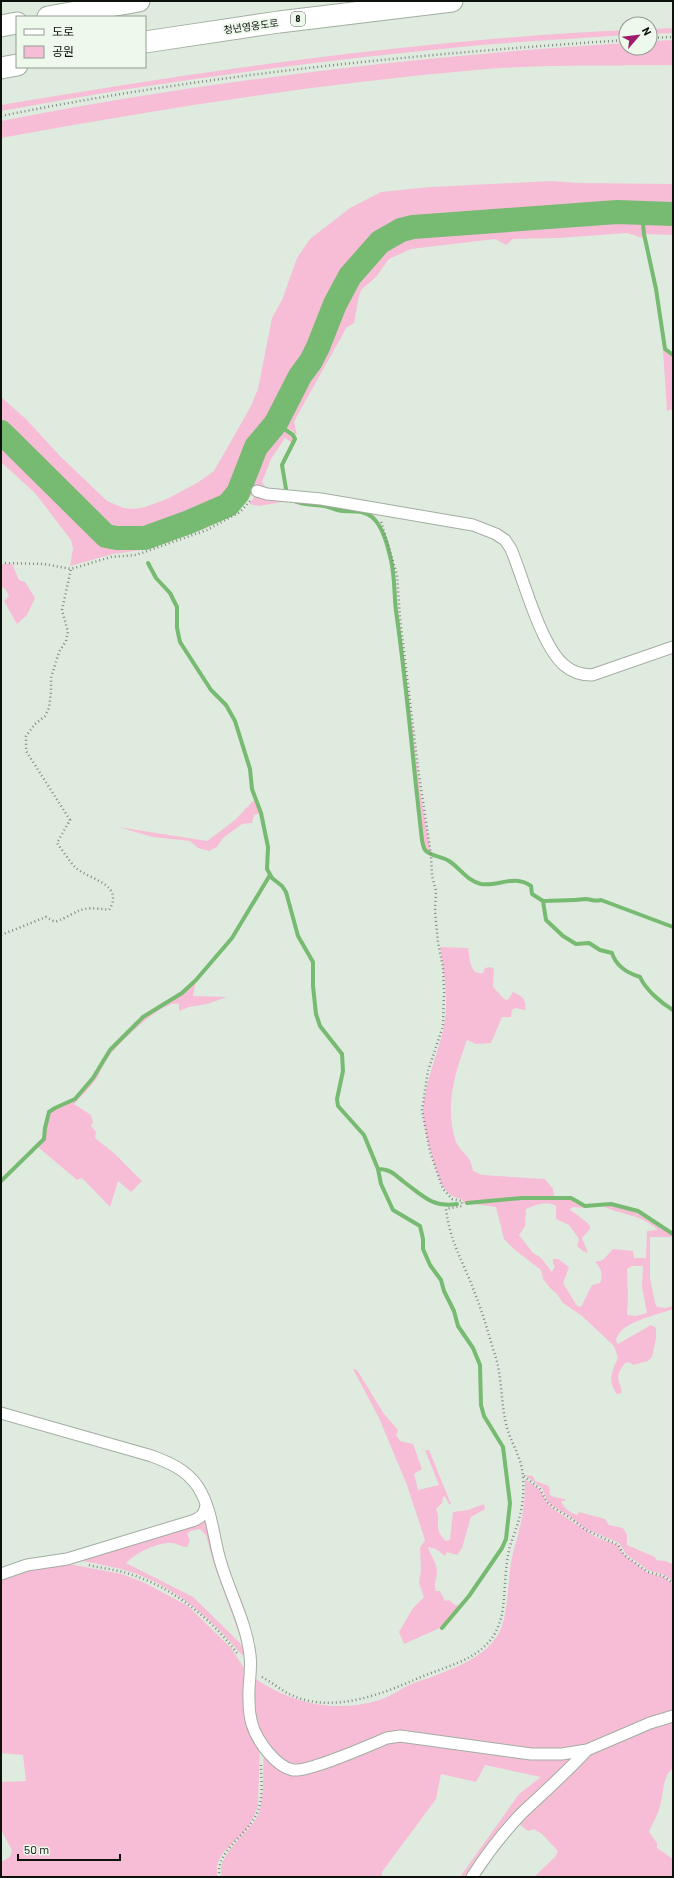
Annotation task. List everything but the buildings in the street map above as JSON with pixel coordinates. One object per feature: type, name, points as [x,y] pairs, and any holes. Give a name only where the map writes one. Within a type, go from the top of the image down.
[{"type":"highway","points":[[54,16],[139,1]]},
{"type":"highway","name":"청년영웅도로","points":[[146,42],[279,22],[452,1]]},
{"type":"highway","points":[[1,26],[16,23]]},
{"type":"highway","points":[[1,68],[16,65]]},
{"type":"street","points":[[258,491],[267,494],[303,496],[473,525],[496,534],[505,540],[510,549],[551,649],[564,665],[571,670],[585,675],[592,675],[673,647]]},
{"type":"street","points":[[1,1413],[152,1456],[175,1465],[188,1475],[199,1488],[206,1504],[220,1560],[247,1634],[250,1657],[249,1700],[252,1725],[269,1755],[282,1766],[294,1770],[310,1768],[387,1738],[400,1736],[531,1754],[562,1754],[587,1750],[650,1723],[673,1716]]},
{"type":"street","points":[[1,1574],[27,1565],[68,1559],[201,1518],[206,1511],[206,1504]]},
{"type":"street","points":[[472,1877],[520,1815],[562,1777],[587,1750]]},
{"type":"path","points":[[658,38],[673,37]]},
{"type":"path","points":[[1,116],[45,107],[199,82],[334,64],[530,46],[618,40]]},
{"type":"path","points":[[1,563],[44,564],[71,569],[111,557],[136,555],[207,530],[240,512],[258,491]]},
{"type":"path","points":[[68,1559],[123,1572],[146,1581],[189,1604],[233,1647],[250,1669],[290,1694],[308,1700],[352,1701],[384,1693],[432,1672],[466,1660],[480,1652],[498,1628],[503,1608],[508,1554],[519,1518],[523,1498],[523,1476],[521,1462],[506,1426],[500,1388],[500,1374],[496,1358],[474,1292],[457,1254],[450,1231],[446,1209],[462,1206],[462,1201],[452,1199],[443,1189],[430,1152],[422,1110],[428,1071],[443,1026],[443,967],[438,943],[435,911],[436,891],[432,876],[431,855],[418,768],[400,618],[397,575],[385,532],[380,520],[370,508]]},
{"type":"path","points":[[1,935],[46,917],[55,922],[82,908],[92,907],[109,910],[112,905],[113,897],[110,888],[77,868],[57,843],[70,820],[26,751],[26,736],[35,724],[45,716],[49,708],[51,692],[50,678],[59,652],[66,641],[68,632],[62,610],[71,569]]},
{"type":"path","points":[[523,1476],[540,1489],[547,1502],[554,1508],[591,1533],[618,1545],[624,1555],[648,1572],[663,1576],[673,1583]]},
{"type":"path","points":[[220,1877],[220,1862],[227,1851],[247,1830],[256,1816],[260,1806],[262,1743]]},
{"type":"green space","points":[[673,28],[673,33],[658,34],[658,29]]},
{"type":"green space","points":[[618,31],[618,36],[471,46],[353,58],[235,73],[59,100],[1,111],[1,105],[156,80],[312,58],[469,41]]},
{"type":"green space","points":[[673,40],[673,65],[500,68],[356,82],[178,107],[1,138],[1,121],[234,82],[469,55],[618,44],[618,56],[658,56],[658,41]]},
{"type":"green space","points":[[551,181],[577,183],[673,184],[673,212],[617,210],[413,225],[400,228],[379,240],[348,274],[333,303],[309,360],[298,374],[275,422],[255,446],[236,491],[227,503],[189,520],[144,535],[117,536],[107,534],[1,429],[1,397],[26,419],[60,456],[107,501],[124,508],[134,509],[145,507],[167,499],[197,483],[214,471],[250,408],[258,389],[272,318],[282,300],[297,258],[310,239],[350,208],[381,192],[430,187]]},
{"type":"green space","points":[[618,214],[641,217],[643,238],[627,233],[558,238],[513,239],[506,245],[495,239],[411,249],[389,259],[376,277],[361,290],[354,323],[346,328],[294,422],[297,435],[279,423],[302,377],[314,360],[338,302],[352,278],[371,255],[387,242],[402,235],[419,230]]},
{"type":"green space","points":[[645,216],[673,217],[673,235],[644,234]]},
{"type":"green space","points":[[663,350],[673,357],[673,409],[667,411]]},
{"type":"green space","points":[[278,425],[290,434],[294,441],[292,443],[285,438],[271,459],[262,482],[265,487],[285,494],[257,488],[240,509],[206,528],[149,549],[113,554],[70,566],[73,549],[71,540],[35,493],[1,462],[1,437],[99,534],[112,541],[144,540],[145,545],[149,544],[147,539],[166,533],[230,506],[239,494],[258,449]]},
{"type":"green space","points":[[258,493],[286,497],[297,503],[282,502],[259,506],[249,504]]},
{"type":"green space","points":[[298,502],[370,510],[379,522],[385,534],[393,562],[418,778],[431,854],[425,849],[422,840],[412,756],[403,651],[395,601],[392,562],[385,539],[378,524],[368,514],[359,511],[336,510],[328,506]]},
{"type":"green space","points":[[1,564],[12,564],[19,580],[25,582],[35,598],[27,615],[17,624],[4,601],[9,596],[6,590],[1,586]]},
{"type":"green space","points":[[254,800],[260,813],[254,815],[252,823],[242,824],[223,838],[217,847],[209,851],[198,848],[190,841],[153,837],[118,827],[207,841],[235,820]]},
{"type":"green space","points":[[440,947],[468,948],[471,965],[475,971],[478,973],[483,973],[485,968],[491,967],[494,969],[493,987],[504,999],[508,1000],[513,992],[521,997],[525,1004],[525,1010],[515,1008],[512,1010],[511,1017],[502,1017],[491,1043],[476,1044],[467,1040],[452,1090],[451,1116],[456,1142],[469,1159],[473,1171],[482,1175],[545,1179],[553,1189],[554,1198],[522,1198],[464,1203],[462,1199],[454,1197],[448,1193],[441,1182],[427,1137],[423,1116],[429,1077],[444,1026],[446,1006],[445,986]]},
{"type":"green space","points":[[196,980],[193,996],[227,997],[179,1011],[179,1004],[172,1004],[152,1015],[114,1050],[107,1059],[95,1081],[74,1104],[91,1115],[93,1122],[91,1126],[96,1132],[95,1138],[115,1154],[142,1181],[131,1192],[118,1181],[110,1207],[82,1178],[77,1180],[38,1147],[44,1139],[49,1113],[55,1108],[75,1099],[93,1078],[110,1051],[143,1017],[183,994]]},
{"type":"green space","points":[[522,1198],[571,1198],[585,1206],[584,1208],[574,1207],[569,1209],[590,1226],[590,1229],[582,1238],[588,1253],[577,1246],[579,1239],[569,1225],[556,1219],[556,1206],[549,1203],[526,1209],[525,1226],[519,1235],[533,1253],[540,1257],[552,1272],[555,1266],[553,1264],[553,1259],[558,1259],[569,1267],[563,1283],[577,1306],[581,1307],[592,1285],[600,1283],[601,1280],[602,1275],[600,1269],[595,1262],[603,1260],[613,1249],[633,1251],[634,1258],[646,1258],[647,1231],[658,1230],[643,1220],[601,1205],[613,1205],[631,1210],[673,1235],[673,1237],[650,1237],[650,1278],[657,1307],[665,1308],[673,1306],[673,1309],[631,1324],[618,1334],[616,1341],[618,1344],[651,1325],[656,1328],[656,1338],[652,1357],[648,1361],[633,1365],[629,1362],[625,1363],[619,1372],[618,1378],[622,1393],[617,1394],[611,1380],[612,1372],[618,1358],[614,1346],[582,1316],[563,1303],[543,1279],[541,1270],[515,1250],[504,1239],[496,1207],[467,1203]],"holes":[[[632,1266],[643,1266],[642,1287],[647,1313],[636,1316],[627,1315],[627,1269]]]},
{"type":"green space","points":[[353,1369],[357,1370],[384,1414],[398,1430],[396,1435],[400,1441],[413,1444],[422,1469],[414,1474],[418,1490],[439,1485],[425,1450],[429,1450],[451,1504],[449,1504],[445,1496],[443,1497],[442,1503],[436,1509],[438,1514],[438,1529],[446,1541],[450,1540],[453,1512],[468,1510],[484,1504],[485,1509],[471,1517],[462,1548],[457,1555],[447,1552],[445,1556],[436,1549],[428,1547],[437,1569],[435,1586],[436,1591],[440,1591],[445,1601],[449,1600],[455,1605],[460,1606],[442,1627],[404,1644],[399,1632],[413,1608],[424,1597],[419,1583],[421,1570],[420,1548],[425,1540],[407,1485],[379,1418]]},
{"type":"green space","points":[[525,1475],[533,1476],[535,1481],[549,1486],[550,1495],[565,1499],[565,1501],[561,1501],[562,1504],[572,1513],[577,1515],[579,1512],[605,1519],[609,1525],[623,1528],[627,1535],[627,1545],[655,1557],[656,1560],[673,1564],[673,1581],[664,1575],[648,1570],[626,1554],[619,1543],[586,1529],[568,1515],[554,1507],[548,1502],[542,1488]]},
{"type":"green space","points":[[525,1479],[540,1490],[547,1503],[553,1509],[596,1537],[617,1545],[624,1555],[648,1573],[663,1577],[673,1584],[673,1713],[591,1744],[539,1752],[498,1744],[418,1734],[311,1765],[282,1764],[255,1728],[253,1677],[282,1694],[314,1704],[347,1706],[363,1704],[383,1699],[411,1684],[460,1665],[479,1655],[494,1640],[500,1631],[505,1616],[511,1562],[523,1511]]},
{"type":"green space","points":[[205,1517],[245,1637],[240,1636],[214,1565],[206,1535],[200,1529],[187,1533],[190,1541],[187,1547],[171,1543],[157,1545],[140,1553],[126,1563],[193,1597],[238,1641],[248,1654],[245,1656],[242,1655],[203,1615],[172,1592],[139,1575],[121,1569],[79,1560]]},
{"type":"green space","points":[[63,1563],[122,1574],[145,1583],[188,1606],[231,1648],[244,1668],[244,1688],[260,1744],[258,1806],[247,1828],[221,1856],[217,1869],[218,1877],[1,1877],[1,1862],[10,1857],[12,1850],[1,1830],[1,1782],[26,1781],[23,1755],[1,1753],[1,1576]]},
{"type":"green space","points":[[673,1719],[673,1768],[669,1772],[665,1781],[659,1809],[649,1832],[657,1843],[657,1848],[673,1859],[673,1877],[534,1877],[555,1857],[558,1851],[542,1834],[534,1829],[528,1831],[518,1823],[591,1753]]},
{"type":"green space","points":[[388,1739],[579,1754],[470,1877],[460,1877],[519,1794],[541,1777],[485,1765],[476,1782],[441,1774],[436,1799],[382,1872],[382,1877],[222,1877],[221,1869],[227,1854],[256,1819],[259,1812],[262,1795],[264,1749],[289,1771]]},
{"type":"waterway","points":[[1,432],[106,536],[117,538],[145,538],[189,522],[228,505],[238,493],[256,447],[276,423],[300,376],[311,361],[335,304],[350,276],[380,242],[401,230],[413,227],[617,212],[673,214]]},
{"type":"waterway","points":[[642,213],[644,234],[656,289],[665,349],[673,355]]},
{"type":"waterway","points":[[276,423],[293,435],[295,439],[282,465],[287,495]]},
{"type":"waterway","points":[[293,500],[305,504],[325,506],[341,511],[368,514],[376,521],[384,537],[390,555],[393,573],[422,840],[425,850],[449,861],[472,880],[481,884],[518,881],[531,886],[532,894],[543,901],[546,920],[563,936],[576,944],[589,943],[600,950],[612,953],[619,965],[626,971],[640,977],[654,996],[673,1010]]},
{"type":"waterway","points":[[145,538],[147,544]]},
{"type":"waterway","points":[[148,563],[156,578],[170,593],[177,607],[177,628],[180,642],[211,690],[226,705],[235,721],[250,769],[252,789],[261,813],[268,847],[267,869],[272,878],[282,886],[286,892],[298,936],[313,962],[313,986],[316,1014],[320,1026],[342,1054],[343,1071],[337,1099],[338,1106],[364,1135],[378,1169],[381,1184],[393,1210],[420,1226],[423,1239],[423,1249],[430,1265],[441,1280],[444,1291],[454,1311],[458,1326],[473,1348],[480,1365],[481,1405],[484,1416],[503,1447],[510,1503],[506,1539],[502,1548],[469,1596],[442,1628]]},
{"type":"waterway","points":[[1,1181],[44,1139],[49,1112],[75,1099],[93,1078],[110,1050],[143,1017],[182,993],[196,980],[232,938],[270,875]]},
{"type":"waterway","points":[[543,901],[585,899],[597,901],[601,900],[673,927]]},
{"type":"waterway","points":[[378,1169],[386,1170],[392,1173],[429,1200],[441,1204],[457,1204]]},
{"type":"waterway","points":[[467,1203],[522,1198],[571,1198],[585,1206],[611,1204],[638,1211],[673,1234]]}]
